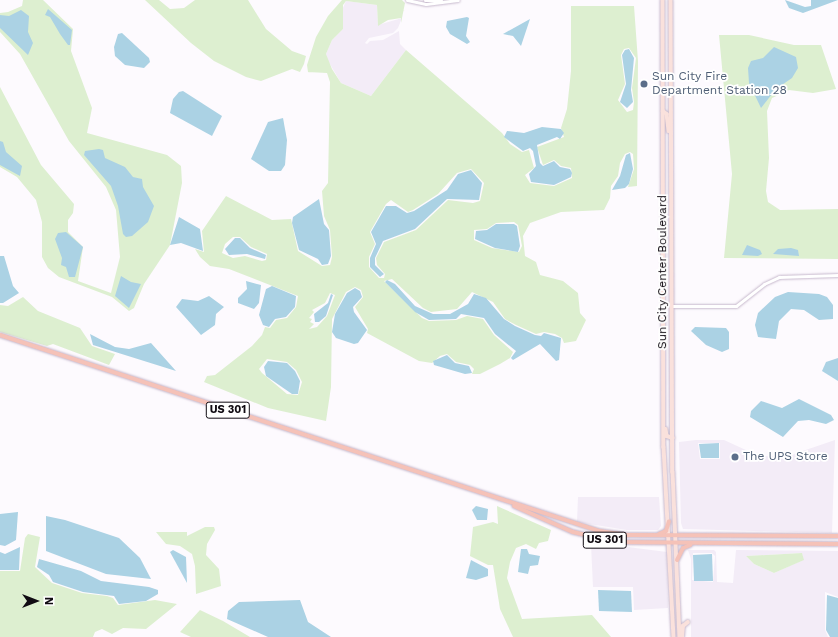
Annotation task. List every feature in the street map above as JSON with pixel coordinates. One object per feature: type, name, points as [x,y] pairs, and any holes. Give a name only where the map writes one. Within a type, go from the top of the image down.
[{"type":"main road","name":"Sun City Center Boulevard","points":[[663,0],[664,392],[674,636]]},
{"type":"main road","name":"Sun City Center Boulevard","points":[[671,0],[673,438],[680,617]]},
{"type":"main road","points":[[663,111],[669,121],[672,152]]},
{"type":"main road","name":"US 301","points":[[0,335],[599,531],[654,535],[838,536]]},
{"type":"main road","points":[[664,392],[667,436],[673,438]]},
{"type":"main road","name":"US 301","points":[[499,499],[588,537],[616,542],[694,544],[838,544]]},
{"type":"main road","points":[[654,535],[666,530],[669,521]]},
{"type":"main road","points":[[677,560],[683,548],[694,544]]},
{"type":"main road","points":[[680,617],[681,637]]},
{"type":"main road","points":[[680,617],[688,622],[683,626],[681,637]]},
{"type":"street","points":[[407,0],[426,4],[458,0]]},
{"type":"street","points":[[425,0],[441,0]]},
{"type":"street","points":[[672,306],[736,306],[764,284],[779,277],[838,276]]},
{"type":"shaded area","points":[[346,1],[377,5],[378,25],[402,18],[398,28],[393,33],[369,38],[365,43],[367,44],[370,41],[383,40],[399,31],[400,44],[406,50],[371,96],[341,83],[327,59],[326,54],[332,40],[343,29],[342,10]]},
{"type":"shaded area","points":[[696,440],[724,440],[759,456],[788,456],[835,440],[832,533],[683,529],[681,523],[679,442]],"holes":[[[698,443],[720,443],[720,459],[700,459]]]},
{"type":"shaded area","points":[[578,497],[659,497],[661,526],[658,530],[627,530],[577,522]]},
{"type":"shaded area","points":[[604,544],[667,552],[668,608],[634,610],[633,587],[593,587],[591,545]]},
{"type":"shaded area","points":[[688,550],[714,550],[716,552],[717,582],[733,583],[736,550],[838,551],[838,597],[825,592],[825,630],[828,637],[691,637],[691,559]],"holes":[[[693,553],[712,553],[715,556],[713,582],[692,580]],[[802,553],[803,560],[774,573],[754,564],[746,556]]]},
{"type":"green space","points":[[23,0],[43,0],[73,29],[71,51],[92,108],[87,133],[167,155],[181,166],[182,183],[170,245],[144,284],[134,308],[129,311],[112,297],[59,277],[48,268],[42,257],[42,222],[36,200],[17,177],[0,167],[0,87],[41,165],[74,204],[73,213],[68,220],[68,232],[83,247],[78,281],[111,293],[120,257],[116,210],[106,187],[69,141],[20,54],[0,32],[0,13],[8,12],[22,6]]},
{"type":"green space","points":[[145,0],[159,0],[170,9],[184,8],[195,0],[248,0],[266,29],[292,51],[306,56],[304,64],[300,72],[292,69],[261,81],[246,77],[214,61],[191,43]]},
{"type":"green space","points":[[342,0],[402,0],[405,3],[401,23],[401,18],[388,20],[378,26],[377,5],[346,1],[343,5],[343,29],[332,40],[326,54],[332,69],[341,83],[371,96],[406,50],[502,133],[510,144],[522,152],[529,150],[534,168],[525,175],[530,183],[554,186],[572,178],[571,168],[561,166],[554,160],[543,165],[537,147],[564,137],[561,128],[567,109],[571,71],[571,6],[634,6],[638,61],[637,186],[628,187],[634,169],[633,154],[630,152],[625,154],[620,163],[618,176],[611,186],[610,198],[604,210],[561,212],[530,223],[523,236],[525,256],[536,262],[540,275],[563,281],[578,293],[580,313],[586,320],[576,341],[564,343],[562,338],[555,334],[544,332],[536,334],[516,325],[505,319],[493,302],[472,292],[457,309],[431,312],[423,308],[392,279],[384,281],[422,318],[429,321],[456,320],[467,316],[483,319],[494,335],[513,352],[510,358],[480,374],[472,374],[474,369],[470,365],[456,362],[447,354],[440,356],[432,363],[419,361],[367,333],[368,329],[355,307],[363,297],[361,290],[355,287],[346,292],[332,319],[331,387],[326,421],[268,408],[204,382],[207,376],[215,375],[252,346],[262,335],[265,327],[270,328],[276,320],[287,318],[296,307],[298,296],[229,269],[210,266],[200,257],[195,249],[204,252],[202,231],[226,196],[272,220],[291,219],[298,251],[322,266],[330,265],[332,257],[330,230],[324,216],[322,191],[328,183],[330,82],[327,73],[308,72],[307,65],[316,37],[328,16]],"holes":[[[629,48],[636,58],[632,88],[634,102],[633,110],[627,112],[618,100],[625,84],[621,55],[624,49]],[[471,169],[484,183],[480,201],[473,203],[448,200],[416,230],[384,242],[376,258],[377,265],[385,274],[384,278],[379,278],[369,267],[369,257],[375,244],[370,232],[386,204],[391,200],[408,212],[438,194],[457,173]],[[514,222],[518,225],[522,246],[519,252],[492,248],[474,240],[474,230],[487,229],[496,223]],[[233,237],[240,237],[251,247],[267,254],[266,260],[262,261],[245,256],[233,258],[222,253],[225,244]],[[330,293],[335,295],[327,316],[317,327],[309,329],[314,324],[310,322],[312,319],[309,318],[314,312],[312,310],[325,303]],[[267,359],[287,362],[296,370],[302,382],[298,395],[287,394],[259,369]]]},
{"type":"green space","points":[[719,35],[749,35],[794,45],[821,45],[836,89],[813,93],[789,90],[772,98],[767,111],[769,158],[766,191],[768,202],[780,210],[838,209],[838,259],[724,258],[732,174]]},
{"type":"green space","points":[[23,297],[38,311],[80,328],[92,346],[115,354],[109,365],[53,344],[47,346],[0,332],[0,305],[8,306]]},
{"type":"green space","points":[[497,506],[551,530],[548,541],[539,543],[536,549],[526,544],[516,548],[510,562],[507,578],[522,619],[592,615],[611,637],[513,637],[500,609],[493,565],[488,565],[470,556],[473,527],[493,522],[498,524]]},
{"type":"green space","points":[[205,527],[214,527],[215,530],[207,544],[206,555],[219,569],[221,586],[196,594],[195,566],[192,554],[180,546],[166,544],[156,532],[187,532],[187,536]]},
{"type":"green space","points":[[28,534],[40,537],[35,567],[52,583],[82,593],[113,598],[118,605],[155,600],[177,604],[146,629],[123,628],[112,634],[102,629],[95,632],[93,637],[0,637],[0,571],[20,571],[25,538]]},
{"type":"green space","points":[[802,553],[804,560],[774,573],[754,564],[746,556]]},
{"type":"green space","points":[[200,610],[223,621],[250,637],[191,637],[180,632]]},
{"type":"water","points":[[785,0],[805,7],[811,6],[811,0],[838,0],[803,13],[789,8]]},
{"type":"water","points":[[48,9],[72,30],[70,45],[68,45],[60,34],[50,17],[45,15]]},
{"type":"water","points":[[21,10],[29,16],[28,32],[33,43],[28,55],[0,28],[0,15],[9,16]]},
{"type":"water","points":[[467,17],[469,18],[466,36],[470,42],[467,44],[450,34],[446,27],[447,21]]},
{"type":"water","points":[[530,19],[521,46],[513,36],[503,34]]},
{"type":"water","points":[[122,33],[149,58],[150,62],[144,68],[125,65],[115,56],[114,47],[118,34]]},
{"type":"water","points":[[774,47],[796,57],[798,68],[792,78],[776,89],[761,108],[749,83],[748,68],[751,61],[763,58]]},
{"type":"water","points":[[629,49],[634,58],[631,90],[633,102],[627,108],[620,102],[626,84],[622,55],[625,50]]},
{"type":"water","points":[[183,91],[222,116],[212,136],[170,113],[173,99],[179,92]]},
{"type":"water","points":[[283,118],[287,140],[285,165],[281,171],[269,171],[251,159],[268,122]]},
{"type":"water","points":[[542,127],[561,129],[564,133],[560,139],[557,137],[537,145],[540,163],[543,166],[554,161],[560,167],[570,169],[572,173],[571,177],[554,185],[531,182],[529,174],[536,166],[533,151],[530,148],[523,151],[504,137],[507,131],[524,133]]},
{"type":"water","points":[[0,141],[3,142],[6,152],[22,166],[20,176],[0,165]]},
{"type":"water","points":[[99,149],[103,150],[105,158],[125,167],[133,177],[142,179],[143,187],[154,206],[148,222],[132,236],[126,237],[123,234],[118,206],[111,186],[84,155],[85,151]]},
{"type":"water","points":[[630,153],[633,169],[629,184],[625,188],[612,190],[620,176],[626,155]]},
{"type":"water","points":[[471,170],[482,183],[479,200],[447,199],[415,229],[383,241],[375,258],[375,265],[384,274],[380,277],[370,267],[370,258],[376,244],[371,232],[386,206],[396,206],[407,213],[414,211],[447,190],[458,174]]},
{"type":"water","points":[[319,199],[324,224],[329,230],[331,256],[328,264],[322,265],[318,259],[299,250],[292,223],[293,217]]},
{"type":"water","points":[[179,217],[200,229],[203,251],[181,243],[170,245]]},
{"type":"water","points":[[496,224],[514,224],[517,226],[520,246],[518,252],[495,248],[475,239],[476,231],[487,230]]},
{"type":"water","points":[[66,232],[83,247],[75,277],[69,277],[66,267],[61,265],[62,258],[55,239],[58,233]]},
{"type":"water","points":[[235,238],[240,238],[250,248],[266,255],[265,259],[247,254],[229,255],[225,249]]},
{"type":"water","points":[[747,245],[760,250],[762,254],[758,256],[742,255]]},
{"type":"water","points":[[791,248],[798,250],[799,256],[773,254],[778,249]]},
{"type":"water","points":[[0,256],[4,256],[13,286],[19,293],[3,303],[0,303]]},
{"type":"water","points":[[121,276],[131,282],[141,284],[129,308],[115,296]]},
{"type":"water","points":[[387,280],[395,284],[415,306],[433,314],[450,314],[468,304],[474,294],[486,298],[504,319],[515,326],[535,335],[541,336],[544,333],[561,338],[559,360],[556,361],[540,344],[513,360],[511,358],[516,351],[495,334],[484,318],[461,314],[456,319],[429,320],[415,312],[385,282]]},
{"type":"water","points":[[246,281],[261,285],[259,303],[254,309],[238,303],[238,298],[247,289]]},
{"type":"water","points":[[272,286],[296,296],[295,307],[286,317],[275,319],[269,327],[263,325],[259,315],[266,289]]},
{"type":"water","points":[[355,288],[360,291],[362,297],[353,307],[354,312],[367,330],[358,343],[354,344],[336,338],[332,332],[335,314],[347,293]]},
{"type":"water","points":[[788,292],[819,294],[827,297],[833,305],[833,319],[819,320],[804,310],[791,309],[779,321],[776,339],[758,337],[755,325],[758,313],[775,297]]},
{"type":"water","points":[[331,294],[333,295],[326,316],[319,322],[315,322],[314,314],[328,303]]},
{"type":"water","points":[[209,296],[224,307],[216,314],[215,325],[201,335],[176,307],[182,299],[198,301]]},
{"type":"water","points":[[695,327],[726,328],[729,332],[729,349],[722,352],[706,345],[691,331]]},
{"type":"water","points":[[90,334],[115,347],[129,349],[151,343],[176,371],[93,345]]},
{"type":"water","points":[[447,355],[455,363],[469,366],[472,373],[465,374],[434,365],[433,361]]},
{"type":"water","points":[[838,358],[838,381],[822,371],[826,362]]},
{"type":"water","points":[[268,361],[287,363],[295,371],[300,381],[298,394],[292,394],[266,376],[264,367]]},
{"type":"water","points":[[799,399],[831,415],[834,420],[826,424],[809,420],[798,421],[783,437],[750,417],[751,411],[761,401],[782,408]]},
{"type":"water","points":[[719,443],[719,458],[701,458],[699,444]]},
{"type":"water","points":[[476,506],[488,509],[487,520],[477,520],[472,510]]},
{"type":"water","points":[[18,512],[16,540],[5,546],[0,545],[0,514]]},
{"type":"water","points":[[46,516],[65,520],[119,538],[140,558],[151,579],[106,574],[46,551]]},
{"type":"water","points":[[20,547],[19,570],[0,570],[0,552],[5,554]]},
{"type":"water","points":[[521,549],[527,549],[529,554],[540,556],[538,565],[530,566],[528,574],[518,572]]},
{"type":"water","points":[[173,550],[186,557],[187,583],[170,552]]},
{"type":"water","points":[[712,554],[713,581],[694,581],[693,555]]},
{"type":"water","points":[[39,559],[81,571],[101,581],[149,587],[158,590],[158,594],[146,601],[119,604],[114,596],[83,592],[53,582],[49,575],[37,567]]},
{"type":"water","points":[[471,560],[488,569],[488,576],[476,580],[466,578]]},
{"type":"water","points":[[598,590],[631,591],[632,612],[599,611]]},
{"type":"water","points":[[827,595],[838,598],[838,637],[830,637],[826,630]]},
{"type":"water","points":[[300,600],[308,622],[331,637],[268,637],[227,619],[228,611],[239,602]]},
{"type":"place","name":"Sun City Fire Department Station 28","points":[[644,84]]},
{"type":"place","name":"The UPS Store","points":[[735,457]]}]
